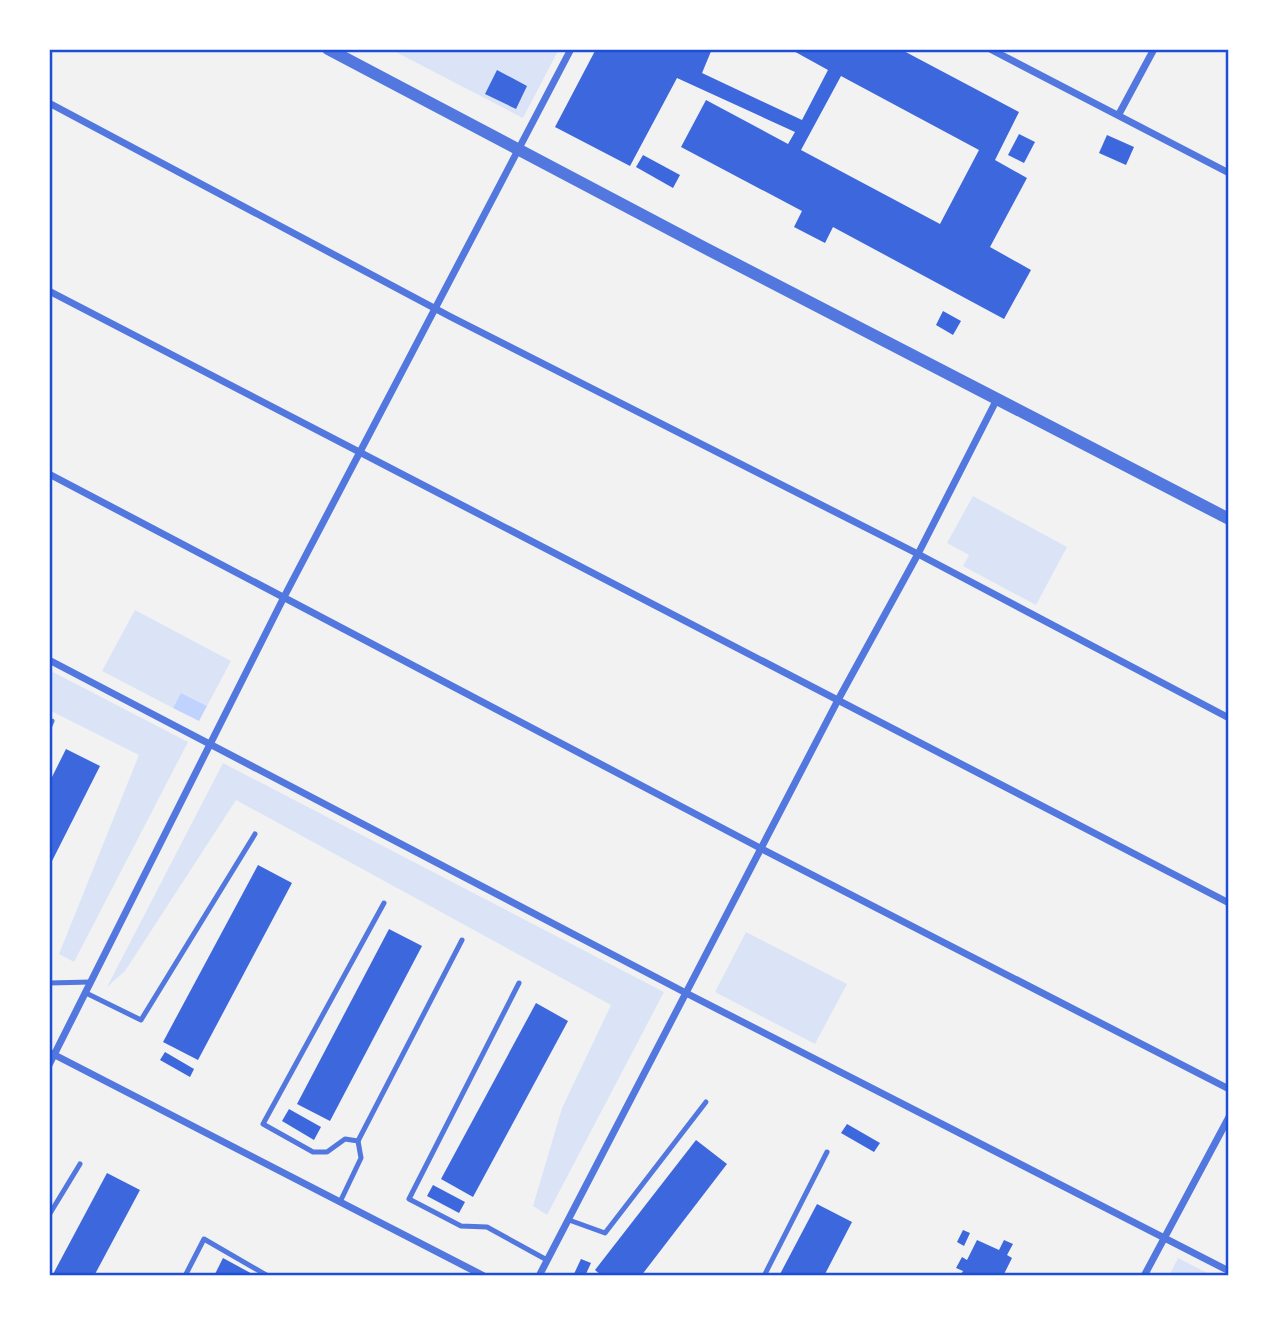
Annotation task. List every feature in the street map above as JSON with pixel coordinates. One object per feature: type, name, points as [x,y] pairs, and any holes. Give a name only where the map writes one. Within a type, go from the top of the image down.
[{"type":"street","points":[[328,49],[1229,519]]},
{"type":"street","points":[[49,1065],[52,1054],[86,993],[285,597],[571,49]]},
{"type":"street","points":[[1119,114],[1154,49]]},
{"type":"street","points":[[994,50],[1229,173]]},
{"type":"street","points":[[49,103],[436,309],[918,554],[1229,718]]},
{"type":"street","points":[[49,290],[360,454],[1229,903]]},
{"type":"street","points":[[539,1276],[838,700],[918,554],[997,398]]},
{"type":"street","points":[[49,474],[762,849],[1229,1089]]},
{"type":"street","points":[[49,660],[686,993],[1229,1271]]},
{"type":"street","points":[[52,1054],[484,1276]]},
{"type":"street","points":[[1144,1276],[1229,1117]]},
{"type":"lane","points":[[49,728],[52,721]]},
{"type":"lane","points":[[86,993],[141,1020],[255,834]]},
{"type":"lane","points":[[358,1141],[345,1139],[327,1152],[313,1152],[262,1124],[384,903]]},
{"type":"lane","points":[[340,1202],[361,1158],[358,1141],[462,940]]},
{"type":"lane","points":[[49,983],[91,982]]},
{"type":"lane","points":[[519,983],[409,1199],[461,1226],[487,1227],[547,1260]]},
{"type":"lane","points":[[569,1220],[605,1233],[706,1102]]},
{"type":"lane","points":[[764,1276],[827,1152]]},
{"type":"lane","points":[[49,1215],[80,1164]]},
{"type":"lane","points":[[185,1276],[204,1239],[268,1276]]},
{"type":"shaded area","points":[[390,49],[559,49],[523,118]]},
{"type":"shaded area","points":[[973,496],[1067,547],[1036,605],[963,566],[969,555],[947,543]]},
{"type":"shaded area","points":[[135,610],[231,661],[207,706],[181,693],[173,708],[102,671]]},
{"type":"shaded area","points":[[49,670],[188,742],[74,962],[59,954],[139,755],[49,710]]},
{"type":"shaded area","points":[[223,763],[664,992],[547,1215],[533,1206],[562,1108],[611,1005],[236,800],[125,971],[107,987]]},
{"type":"shaded area","points":[[746,932],[847,984],[815,1044],[715,992]]},
{"type":"shaded area","points":[[1178,1258],[1213,1276],[1169,1276]]},
{"type":"water","points":[[181,693],[207,706],[199,721],[173,708]]},
{"type":"building","points":[[596,49],[712,49],[702,73],[802,120],[828,70],[790,49],[900,49],[1019,112],[995,160],[1027,178],[990,247],[1031,270],[1004,319],[833,227],[825,243],[794,227],[802,211],[681,147],[706,100],[788,144],[795,132],[677,78],[630,166],[555,127]],"holes":[[[841,76],[979,150],[940,224],[801,150]]]},
{"type":"building","points":[[497,70],[527,86],[516,109],[485,94]]},
{"type":"building","points":[[1019,134],[1035,142],[1024,163],[1008,155]]},
{"type":"building","points":[[1107,135],[1134,147],[1126,165],[1099,153]]},
{"type":"building","points":[[643,155],[680,175],[673,188],[636,167]]},
{"type":"building","points":[[943,311],[961,321],[953,335],[936,325]]},
{"type":"building","points":[[66,749],[100,766],[49,867],[49,783]]},
{"type":"building","points":[[258,865],[292,883],[198,1060],[163,1042]]},
{"type":"building","points":[[389,929],[422,946],[330,1121],[297,1104]]},
{"type":"building","points":[[536,1003],[568,1021],[473,1197],[441,1179]]},
{"type":"building","points":[[165,1052],[194,1069],[190,1077],[160,1060]]},
{"type":"building","points":[[289,1109],[321,1127],[314,1140],[282,1121]]},
{"type":"building","points":[[847,1124],[880,1143],[874,1152],[841,1133]]},
{"type":"building","points":[[696,1140],[727,1164],[641,1276],[602,1276],[595,1270]]},
{"type":"building","points":[[107,1173],[140,1190],[94,1276],[52,1276]]},
{"type":"building","points":[[433,1185],[465,1202],[459,1213],[427,1196]]},
{"type":"building","points":[[817,1204],[852,1222],[824,1276],[779,1276]]},
{"type":"building","points":[[963,1230],[970,1233],[964,1246],[957,1242]]},
{"type":"building","points":[[977,1240],[999,1250],[1004,1240],[1013,1244],[1007,1255],[1012,1258],[1003,1276],[960,1276],[963,1271],[956,1268],[962,1257],[967,1260]]},
{"type":"building","points":[[223,1258],[256,1276],[214,1276]]},
{"type":"building","points":[[581,1259],[591,1263],[585,1276],[573,1276]]}]
